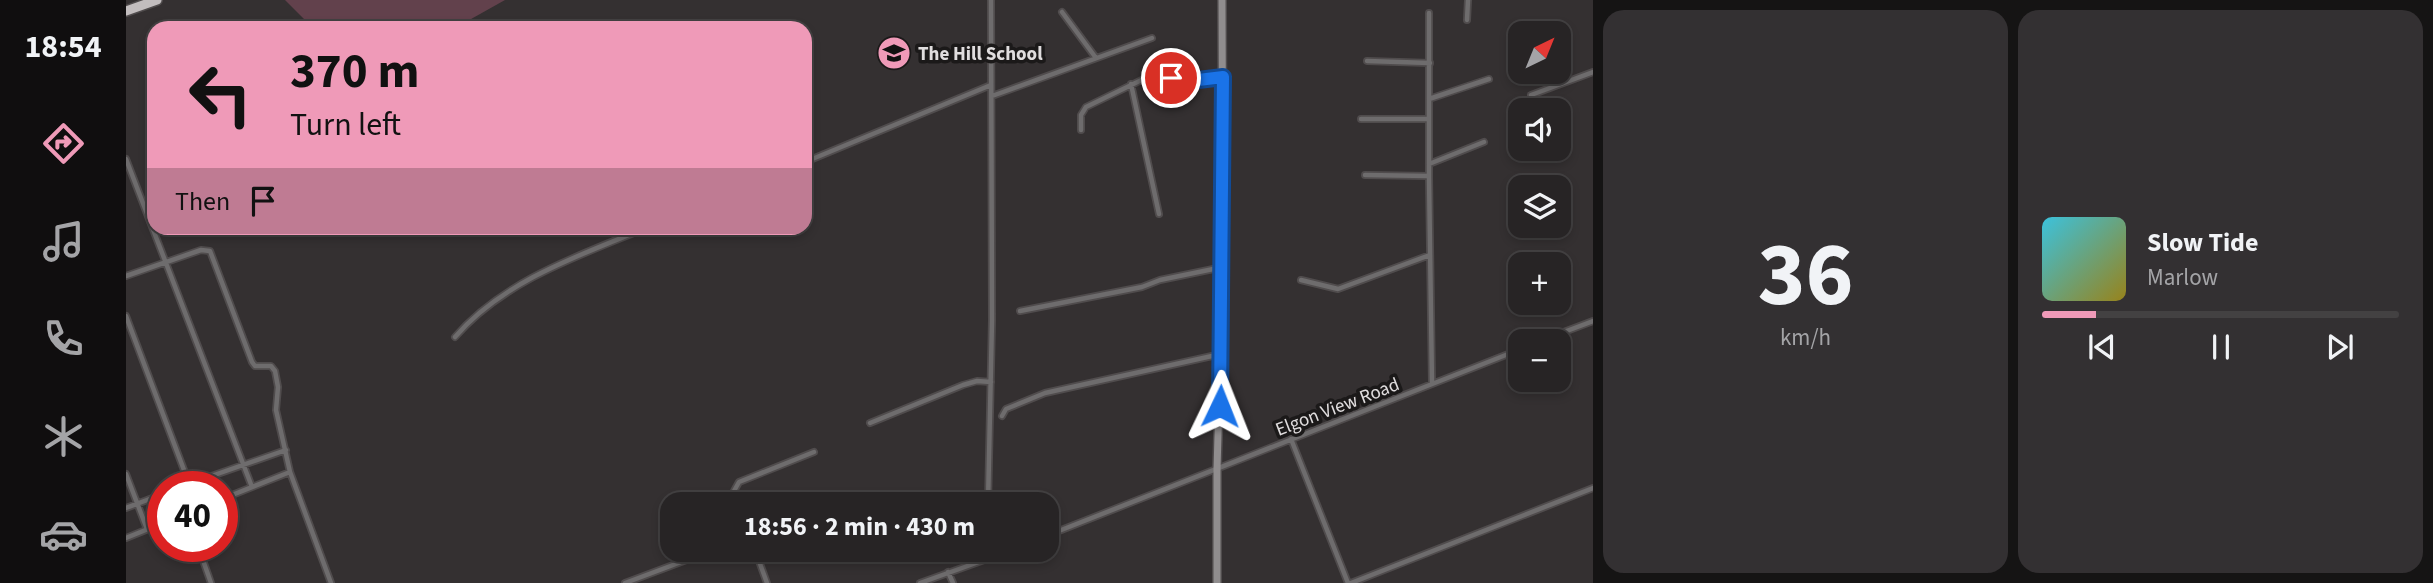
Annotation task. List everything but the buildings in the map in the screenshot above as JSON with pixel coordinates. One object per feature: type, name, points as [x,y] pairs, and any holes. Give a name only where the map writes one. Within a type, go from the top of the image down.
[{"type":"highway","points":[[126,12],[157,0]]},
{"type":"street","points":[[988,492],[992,0]]},
{"type":"street","points":[[1217,583],[1217,469],[1223,267],[1222,0]]},
{"type":"street","points":[[1467,20],[1468,0]]},
{"type":"street","points":[[1062,12],[1096,58]]},
{"type":"street","points":[[1429,13],[1432,384]]},
{"type":"street","points":[[992,96],[1152,38]]},
{"type":"street","points":[[1367,61],[1430,63]]},
{"type":"street","points":[[1081,130],[1081,115],[1086,107],[1162,71],[1176,81],[1223,77]]},
{"type":"street","points":[[1531,95],[1593,72]]},
{"type":"street","points":[[1429,99],[1489,79]]},
{"type":"street","points":[[1131,84],[1159,214]]},
{"type":"street","points":[[812,159],[991,85]]},
{"type":"street","points":[[1361,119],[1429,119]]},
{"type":"street","points":[[1429,164],[1484,142]]},
{"type":"street","points":[[126,159],[147,213]]},
{"type":"street","points":[[1364,175],[1429,176]]},
{"type":"street","points":[[156,235],[253,487]]},
{"type":"street","points":[[455,337],[466,325],[530,279],[629,235]]},
{"type":"street","points":[[126,276],[201,250],[211,251],[252,362],[255,366],[266,365],[274,368],[278,387],[276,410],[290,472],[331,583]]},
{"type":"street","points":[[1301,280],[1338,289],[1430,255]]},
{"type":"street","points":[[1020,311],[1142,287],[1160,279],[1223,267]]},
{"type":"street","points":[[126,316],[185,471]]},
{"type":"street","points":[[1571,329],[1593,321]]},
{"type":"street","points":[[1002,416],[1006,409],[1045,393],[1222,354]]},
{"type":"street","name":"Elgon View Road","points":[[1059,531],[1508,354]]},
{"type":"street","points":[[870,423],[963,385],[977,381],[991,382]]},
{"type":"street","points":[[1291,439],[1349,583],[1593,488]]},
{"type":"street","points":[[226,471],[286,450]]},
{"type":"street","points":[[734,492],[739,482],[814,453]]},
{"type":"street","points":[[238,493],[290,472]]},
{"type":"street","points":[[126,474],[147,529],[126,538]]},
{"type":"street","points":[[126,508],[147,501]]},
{"type":"street","points":[[204,562],[211,583]]},
{"type":"street","points":[[625,583],[681,562]]},
{"type":"street","points":[[759,562],[767,583]]},
{"type":"street","points":[[920,583],[978,562]]},
{"type":"street","points":[[948,572],[953,583]]},
{"type":"shaded area","points":[[285,0],[505,0],[468,21],[306,21]]},
{"type":"place","name":"The Hill School","points":[[894,53]]},
{"type":"route","points":[[1171,78],[1182,82],[1223,77],[1220,406]]}]
